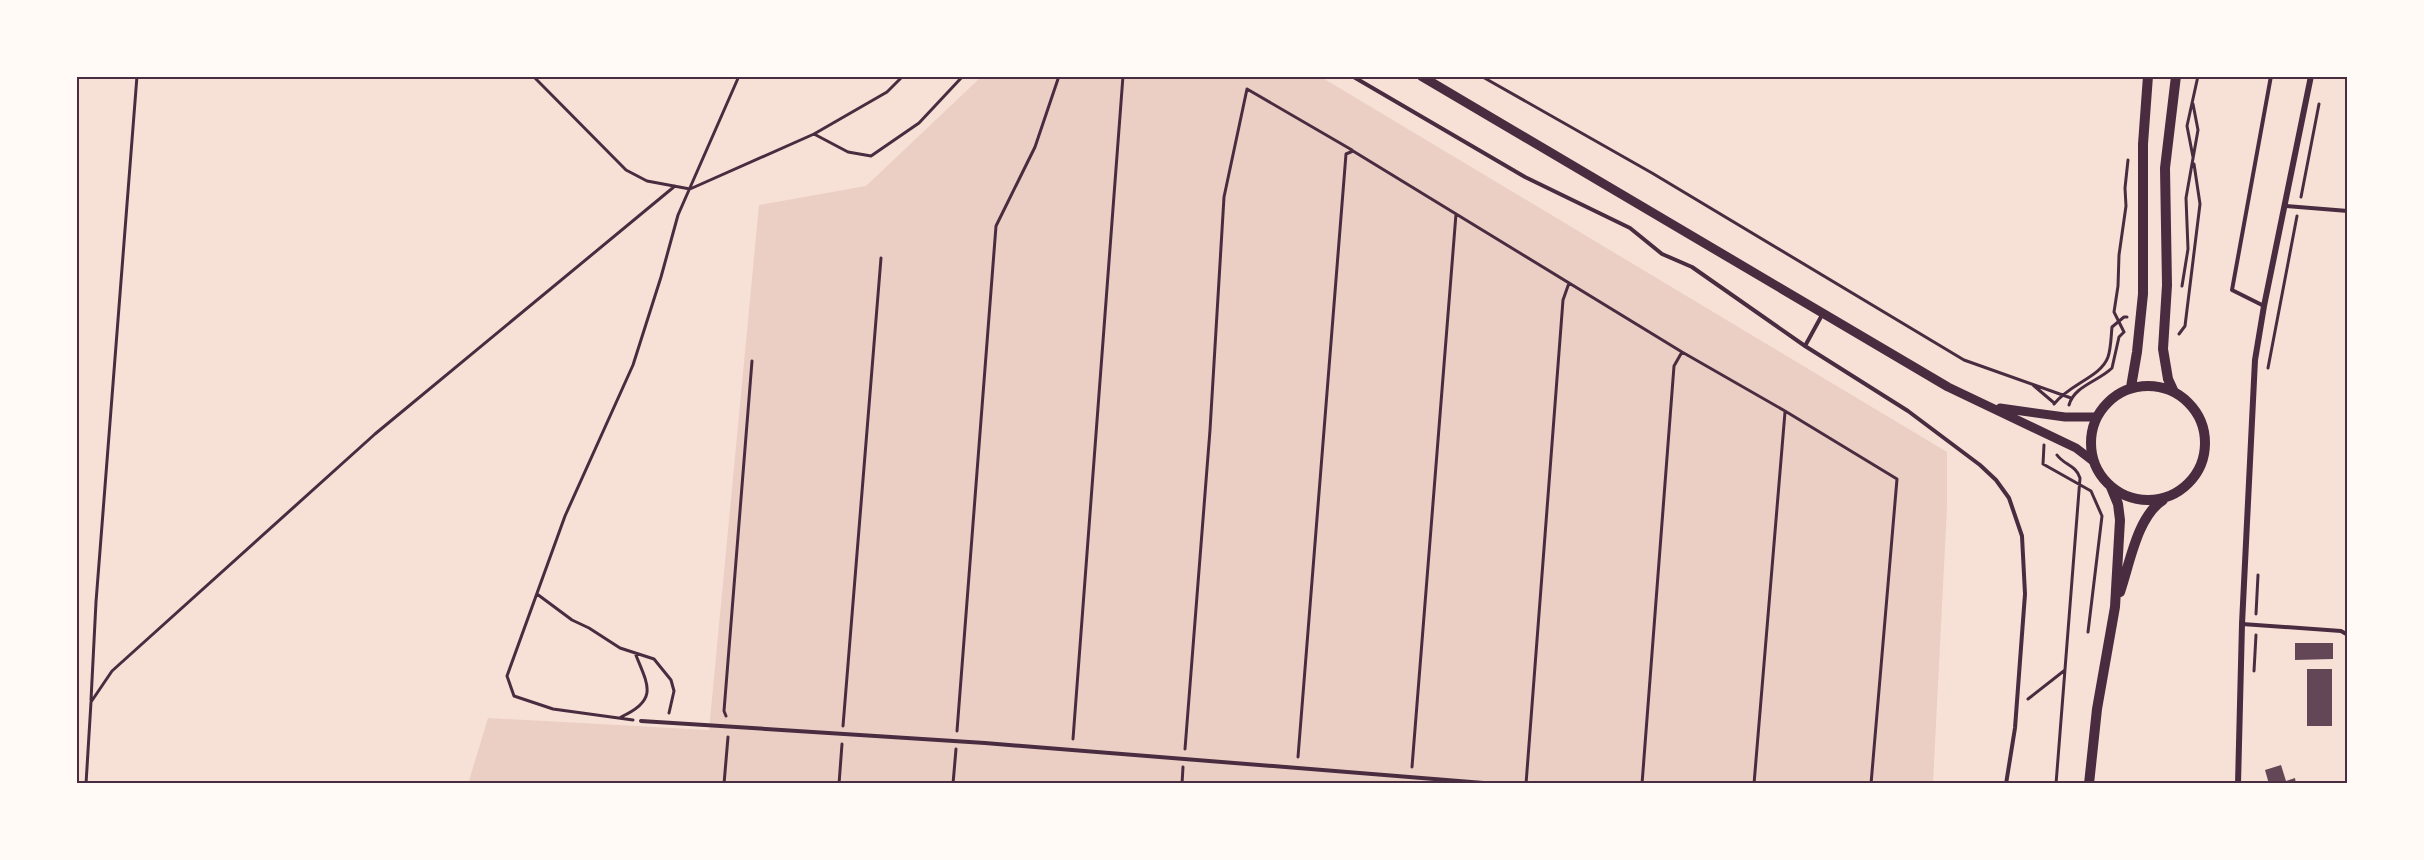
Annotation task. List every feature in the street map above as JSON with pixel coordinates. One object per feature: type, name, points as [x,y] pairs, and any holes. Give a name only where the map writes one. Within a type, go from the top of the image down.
[{"type":"main road","points":[[2131,387],[2140,332],[2143,294],[2144,137],[2148,76]]},
{"type":"main road","points":[[2174,392],[2164,362],[2167,285],[2165,168],[2176,76]]},
{"type":"main road","points":[[2089,783],[2097,709],[2115,607],[2120,520],[2118,504],[2093,461],[2091,439],[2097,417],[2110,399],[2131,387],[2152,386],[2174,392],[2183,398],[2197,414],[2205,436],[2203,459],[2193,479],[2186,487],[2154,505],[2143,521],[2115,607]]},
{"type":"main road","points":[[2110,487],[2144,501],[2166,498]]},
{"type":"street","points":[[1421,76],[1948,387],[2076,448],[2093,461]]},
{"type":"street","points":[[2238,783],[2242,624],[2255,360],[2311,76]]},
{"type":"street","points":[[1992,406],[2065,417],[2097,417]]},
{"type":"lane","points":[[1352,76],[1525,177],[1630,228],[1662,254],[1692,267],[1805,346],[1908,411],[1980,465],[1996,480],[2009,498],[2022,536],[2025,594],[2017,708],[2006,783]]},
{"type":"lane","points":[[2264,306],[2232,290],[2271,76]]},
{"type":"lane","points":[[2286,206],[2348,211]]},
{"type":"lane","points":[[1805,346],[1824,312]]},
{"type":"lane","points":[[2242,624],[2341,631],[2348,635]]},
{"type":"lane","points":[[641,721],[957,741],[1496,783]]},
{"type":"path","points":[[86,783],[96,602],[137,76]]},
{"type":"path","points":[[533,76],[626,170],[647,181],[690,189],[814,134],[887,92],[903,76]]},
{"type":"path","points":[[537,594],[572,620],[620,648],[654,659],[671,680],[674,691],[669,713],[641,721],[553,709],[514,696],[507,676],[565,516],[633,365],[678,215],[740,76]]},
{"type":"path","points":[[814,134],[848,152],[871,156],[920,123],[963,76]]},
{"type":"path","points":[[953,783],[996,226],[1035,147],[1059,76]]},
{"type":"path","points":[[1072,750],[1123,76]]},
{"type":"path","points":[[1481,76],[1652,173],[1964,360],[2070,398]]},
{"type":"path","points":[[2164,335],[2178,335],[2185,326],[2200,204],[2187,126],[2198,76]]},
{"type":"path","points":[[1182,783],[1210,430],[1224,196],[1247,89],[1897,479],[1871,783]]},
{"type":"path","points":[[2267,378],[2320,98]]},
{"type":"path","points":[[1297,767],[1346,154],[1353,151]]},
{"type":"path","points":[[2128,158],[2126,206],[2114,312],[2124,332],[2140,332]]},
{"type":"path","points":[[91,702],[112,671],[375,434],[675,186]]},
{"type":"path","points":[[1411,776],[1456,214]]},
{"type":"path","points":[[839,783],[881,258]]},
{"type":"path","points":[[1526,783],[1563,300],[1569,283]]},
{"type":"path","points":[[1642,783],[1674,366],[1682,352]]},
{"type":"path","points":[[724,783],[729,726],[724,711],[752,361]]},
{"type":"path","points":[[2032,384],[2054,403]]},
{"type":"path","points":[[1754,783],[1785,411]]},
{"type":"path","points":[[2056,783],[2080,484]]},
{"type":"path","points":[[2254,681],[2258,568]]},
{"type":"path","points":[[620,718],[635,711],[644,703],[649,693],[635,653]]},
{"type":"path","points":[[2017,708],[2065,670]]},
{"type":"shaded area","points":[[981,77],[1321,77],[1947,452],[1947,508],[1933,783],[468,784],[488,718],[709,730],[759,205],[866,186]]},
{"type":"building","points":[[2295,643],[2333,643],[2333,659],[2295,660]]},
{"type":"building","points":[[2307,669],[2332,669],[2332,726],[2307,726]]},
{"type":"building","points":[[2281,765],[2286,781],[2295,778],[2296,784],[2269,784],[2265,770]]}]
